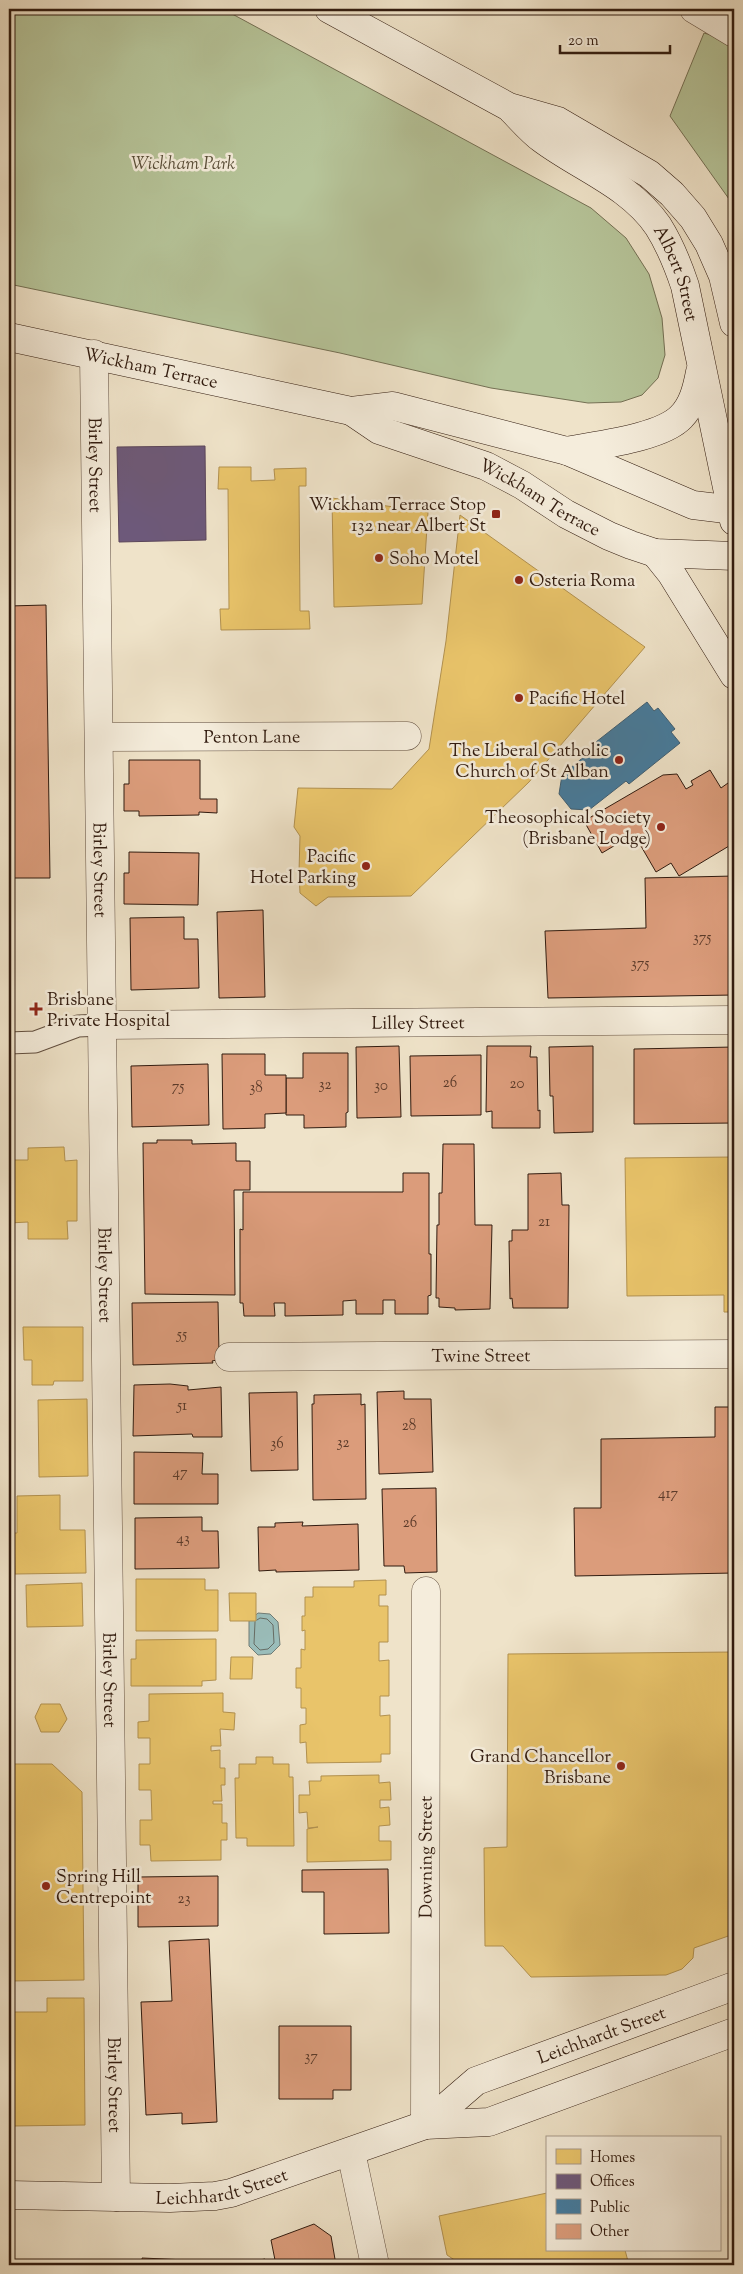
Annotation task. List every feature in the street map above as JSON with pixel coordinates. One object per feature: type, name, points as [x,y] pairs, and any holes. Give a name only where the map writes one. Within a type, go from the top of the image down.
[{"type":"street","name":"Albert Street","points":[[329,9],[509,107],[558,121],[650,174],[672,194],[693,218],[709,244],[723,276],[734,324]]},
{"type":"street","points":[[694,9],[734,33]]},
{"type":"street","name":"Albert Street","points":[[509,107],[541,139],[634,199],[658,226],[674,256],[685,286],[733,514]]},
{"type":"street","name":"Wickham Terrace","points":[[9,337],[351,411],[393,406],[566,451],[693,505],[733,514]]},
{"type":"street","name":"Birley Street","points":[[94,354],[116,2197]]},
{"type":"street","points":[[566,451],[666,428],[680,418],[692,403],[701,369]]},
{"type":"street","name":"Wickham Terrace","points":[[351,411],[379,430],[486,466],[522,485],[566,514],[601,532],[656,553],[734,556]]},
{"type":"street","points":[[656,553],[671,573],[734,676]]},
{"type":"street","name":"Penton Lane","points":[[100,737],[407,736]]},
{"type":"street","name":"Lilley Street","points":[[102,1025],[734,1020]]},
{"type":"street","name":"Twine Street","points":[[229,1356],[734,1354]]},
{"type":"street","name":"Downing Street","points":[[425,2125],[426,1591]]},
{"type":"street","name":"Leichhardt Street","points":[[425,2125],[476,2081],[734,1986]]},
{"type":"street","name":"Leichhardt Street","points":[[9,2195],[215,2196],[251,2187],[425,2125],[489,2122],[734,2032]]},
{"type":"street","points":[[352,2152],[375,2265]]},
{"type":"lane","points":[[9,1043],[34,1042],[78,1026],[102,1025]]},
{"type":"green space","name":"Wickham Park","points":[[9,9],[223,9],[591,208],[626,238],[649,274],[662,318],[665,355],[658,378],[642,395],[621,402],[588,403],[491,388],[340,353],[9,284]]},
{"type":"green space","points":[[704,33],[734,42],[734,206],[670,116]]},
{"type":"water","points":[[258,1613],[270,1614],[278,1622],[280,1645],[271,1654],[258,1655],[249,1646],[249,1621]]},
{"type":"building: Homes","points":[[219,467],[251,467],[251,481],[275,480],[274,469],[306,468],[306,486],[299,486],[300,611],[309,611],[310,629],[221,630],[220,609],[229,609],[228,489],[218,489]]},
{"type":"building: Homes","name":"Soho Motel","points":[[332,498],[428,512],[422,604],[334,607]]},
{"type":"building: Homes","name":"Pacific Hotel","points":[[460,515],[645,647],[529,782],[411,896],[328,897],[316,906],[300,893],[300,836],[294,827],[298,788],[392,789],[429,749],[446,641]]},
{"type":"building: Homes","points":[[64,1147],[65,1161],[77,1160],[77,1221],[67,1221],[68,1239],[28,1239],[28,1222],[9,1223],[9,1160],[28,1160],[28,1148]]},
{"type":"building: Homes","points":[[734,1157],[734,1312],[724,1312],[724,1295],[627,1296],[625,1158]]},
{"type":"building: Homes","points":[[23,1327],[83,1327],[83,1381],[54,1381],[53,1385],[32,1385],[32,1360],[24,1360]]},
{"type":"building: Homes","points":[[87,1399],[88,1476],[39,1477],[38,1400]]},
{"type":"building: Homes","points":[[60,1495],[60,1530],[85,1530],[86,1573],[15,1574],[14,1533],[17,1533],[17,1496]]},
{"type":"building: Homes","points":[[136,1579],[205,1579],[205,1590],[218,1590],[218,1631],[136,1631]]},
{"type":"building: Homes","points":[[386,1580],[386,1595],[379,1595],[379,1606],[388,1606],[388,1642],[379,1642],[379,1661],[389,1660],[389,1696],[380,1696],[380,1716],[390,1715],[390,1754],[381,1754],[381,1762],[307,1763],[306,1742],[300,1743],[300,1725],[306,1724],[306,1708],[301,1708],[301,1688],[296,1688],[296,1668],[301,1668],[301,1649],[305,1650],[305,1630],[302,1631],[302,1616],[305,1616],[305,1597],[313,1597],[313,1587],[354,1587],[354,1581]]},
{"type":"building: Homes","points":[[82,1583],[83,1626],[27,1627],[26,1585]]},
{"type":"building: Homes","points":[[229,1593],[256,1593],[256,1621],[230,1621]]},
{"type":"building: Homes","points":[[216,1639],[216,1680],[202,1681],[202,1686],[131,1686],[131,1659],[136,1659],[136,1640]]},
{"type":"building: Homes","name":"Grand Chancellor Brisbane","points":[[734,1652],[734,1934],[694,1948],[693,1958],[682,1969],[666,1975],[531,1977],[503,1946],[485,1946],[484,1848],[507,1847],[508,1654]]},
{"type":"building: Homes","points":[[231,1657],[253,1657],[252,1679],[230,1679]]},
{"type":"building: Homes","points":[[223,1693],[223,1712],[235,1713],[234,1730],[220,1729],[221,1746],[211,1746],[211,1751],[220,1750],[220,1768],[225,1768],[225,1785],[221,1785],[222,1801],[213,1801],[213,1804],[222,1804],[222,1823],[227,1823],[227,1840],[221,1840],[221,1860],[151,1861],[150,1845],[140,1845],[140,1820],[152,1820],[151,1790],[139,1790],[139,1764],[150,1764],[150,1738],[138,1738],[138,1722],[149,1721],[149,1694]]},
{"type":"building: Homes","points":[[41,1704],[60,1704],[67,1719],[59,1732],[41,1732],[35,1717]]},
{"type":"building: Homes","points":[[256,1757],[273,1757],[273,1764],[289,1764],[289,1777],[293,1777],[294,1846],[247,1846],[247,1838],[236,1838],[235,1778],[239,1778],[239,1764],[256,1764]]},
{"type":"building: Homes","name":"Spring Hill Centrepoint","points":[[9,1764],[52,1764],[82,1792],[84,1980],[9,1981]]},
{"type":"building: Homes","points":[[379,1775],[379,1783],[390,1782],[391,1800],[380,1800],[380,1808],[389,1807],[390,1825],[379,1826],[379,1841],[391,1841],[391,1860],[307,1862],[307,1829],[318,1827],[308,1828],[307,1812],[299,1813],[299,1795],[310,1795],[309,1781],[321,1781],[321,1776]]},
{"type":"building: Homes","points":[[47,1998],[84,1998],[85,2125],[12,2126],[11,2012],[47,2012]]},
{"type":"building: Homes","points":[[546,2193],[546,2252],[626,2252],[629,2265],[462,2265],[447,2255],[439,2216]]},
{"type":"building: Offices","points":[[205,446],[206,540],[119,542],[117,447]]},
{"type":"building: Public","name":"The Liberal Catholic Church of St Alban","points":[[647,702],[654,711],[658,708],[675,729],[671,732],[680,743],[629,784],[626,781],[589,810],[571,809],[559,794],[562,775],[598,745],[596,742]]},
{"type":"building: Other","points":[[46,605],[50,878],[9,878],[9,606]]},
{"type":"building: Other","points":[[129,760],[200,760],[200,799],[217,799],[217,813],[199,812],[199,815],[139,816],[139,811],[124,811],[124,784],[129,784]]},
{"type":"building: Other","name":"Theosophical Society (Brisbane Lodge)","points":[[710,770],[721,788],[728,783],[734,794],[734,843],[679,876],[671,863],[656,872],[634,834],[602,853],[584,821],[663,775],[677,774],[686,789],[693,785],[691,781]]},
{"type":"building: Other","points":[[129,852],[199,853],[198,905],[124,904],[124,873],[129,873]]},
{"type":"building: Other","points":[[734,876],[734,995],[548,998],[545,931],[646,928],[645,878]]},
{"type":"building: Other","points":[[263,910],[265,997],[219,998],[217,912]]},
{"type":"building: Other","points":[[184,917],[184,939],[198,939],[199,988],[131,990],[130,918]]},
{"type":"building: Other","points":[[399,1046],[401,1117],[357,1118],[356,1047]]},
{"type":"building: Other","points":[[487,1046],[531,1046],[530,1057],[537,1057],[540,1128],[492,1128],[492,1111],[486,1112]]},
{"type":"building: Other","points":[[593,1046],[593,1132],[554,1133],[553,1096],[550,1096],[549,1047]]},
{"type":"building: Other","points":[[734,1047],[734,1123],[634,1124],[634,1049]]},
{"type":"building: Other","points":[[303,1053],[348,1053],[348,1112],[346,1113],[346,1127],[304,1128],[304,1115],[286,1115],[286,1078],[303,1078]]},
{"type":"building: Other","points":[[222,1054],[265,1054],[265,1075],[286,1075],[286,1113],[265,1114],[265,1128],[223,1129]]},
{"type":"building: Other","points":[[481,1055],[481,1115],[411,1116],[410,1056]]},
{"type":"building: Other","points":[[208,1064],[209,1125],[132,1127],[131,1066]]},
{"type":"building: Other","points":[[157,1140],[192,1140],[192,1144],[236,1143],[236,1161],[250,1161],[250,1190],[234,1190],[235,1295],[145,1294],[143,1143],[157,1143]]},
{"type":"building: Other","points":[[443,1144],[474,1144],[475,1225],[492,1225],[490,1309],[455,1310],[455,1308],[439,1307],[439,1298],[436,1298],[437,1225],[439,1225],[439,1193],[442,1193]]},
{"type":"building: Other","points":[[403,1173],[429,1173],[431,1295],[428,1296],[428,1314],[395,1314],[395,1300],[383,1300],[383,1314],[356,1314],[356,1300],[343,1301],[343,1315],[285,1316],[285,1303],[274,1303],[275,1316],[244,1316],[243,1303],[240,1303],[240,1229],[243,1230],[243,1192],[403,1192]]},
{"type":"building: Other","points":[[561,1173],[562,1205],[569,1205],[568,1308],[513,1308],[512,1298],[510,1299],[509,1241],[512,1241],[512,1230],[528,1230],[528,1174]]},
{"type":"building: Other","points":[[218,1302],[219,1354],[217,1360],[212,1361],[213,1363],[133,1365],[132,1303]]},
{"type":"building: Other","points":[[170,1384],[188,1386],[188,1390],[221,1387],[222,1437],[193,1437],[192,1434],[133,1436],[134,1385]]},
{"type":"building: Other","points":[[404,1391],[404,1399],[431,1399],[433,1472],[379,1474],[377,1392]]},
{"type":"building: Other","points":[[297,1392],[298,1470],[251,1471],[249,1393]]},
{"type":"building: Other","points":[[361,1394],[361,1405],[365,1404],[366,1499],[313,1500],[312,1404],[314,1404],[314,1395]]},
{"type":"building: Other","points":[[715,1407],[734,1407],[734,1573],[575,1576],[574,1508],[601,1508],[601,1439],[715,1437]]},
{"type":"building: Other","points":[[134,1452],[203,1453],[202,1474],[218,1474],[218,1504],[134,1504]]},
{"type":"building: Other","points":[[436,1488],[437,1572],[405,1573],[404,1566],[384,1566],[382,1489]]},
{"type":"building: Other","points":[[202,1517],[202,1531],[218,1531],[219,1568],[135,1569],[135,1518]]},
{"type":"building: Other","points":[[303,1522],[302,1526],[358,1524],[359,1570],[259,1571],[258,1527],[275,1527],[275,1523]]},
{"type":"building: Other","points":[[388,1869],[389,1933],[324,1934],[324,1892],[302,1892],[302,1870]]},
{"type":"building: Other","points":[[218,1876],[218,1926],[138,1927],[138,1877]]},
{"type":"building: Other","points":[[209,1939],[217,2122],[182,2124],[182,2113],[146,2115],[141,2002],[172,2001],[169,1941]]},
{"type":"building: Other","points":[[279,2026],[351,2026],[351,2090],[333,2090],[333,2099],[279,2099]]},
{"type":"building: Other","points":[[314,2224],[331,2236],[336,2265],[276,2265],[271,2240]]},
{"type":"building: Other","points":[[142,2258],[209,2261],[210,2265],[143,2265]]},
{"type":"building: Other","points":[[265,2259],[266,2265],[232,2265]]},
{"type":"place","name":"Wickham Terrace Stop 132 near Albert St","points":[[496,514]]},
{"type":"place","name":"Soho Motel","points":[[379,558]]},
{"type":"place","name":"Osteria Roma","points":[[519,580]]},
{"type":"place","name":"Pacific Hotel","points":[[519,698]]},
{"type":"place","name":"The Liberal Catholic Church of St Alban","points":[[619,760]]},
{"type":"place","name":"Theosophical Society (Brisbane Lodge)","points":[[661,827]]},
{"type":"place","name":"Pacific Hotel Parking","points":[[366,866]]},
{"type":"place","name":"Brisbane Private Hospital","points":[[36,1009]]},
{"type":"place","name":"Grand Chancellor Brisbane","points":[[621,1766]]},
{"type":"place","name":"Spring Hill Centrepoint","points":[[46,1886]]}]
